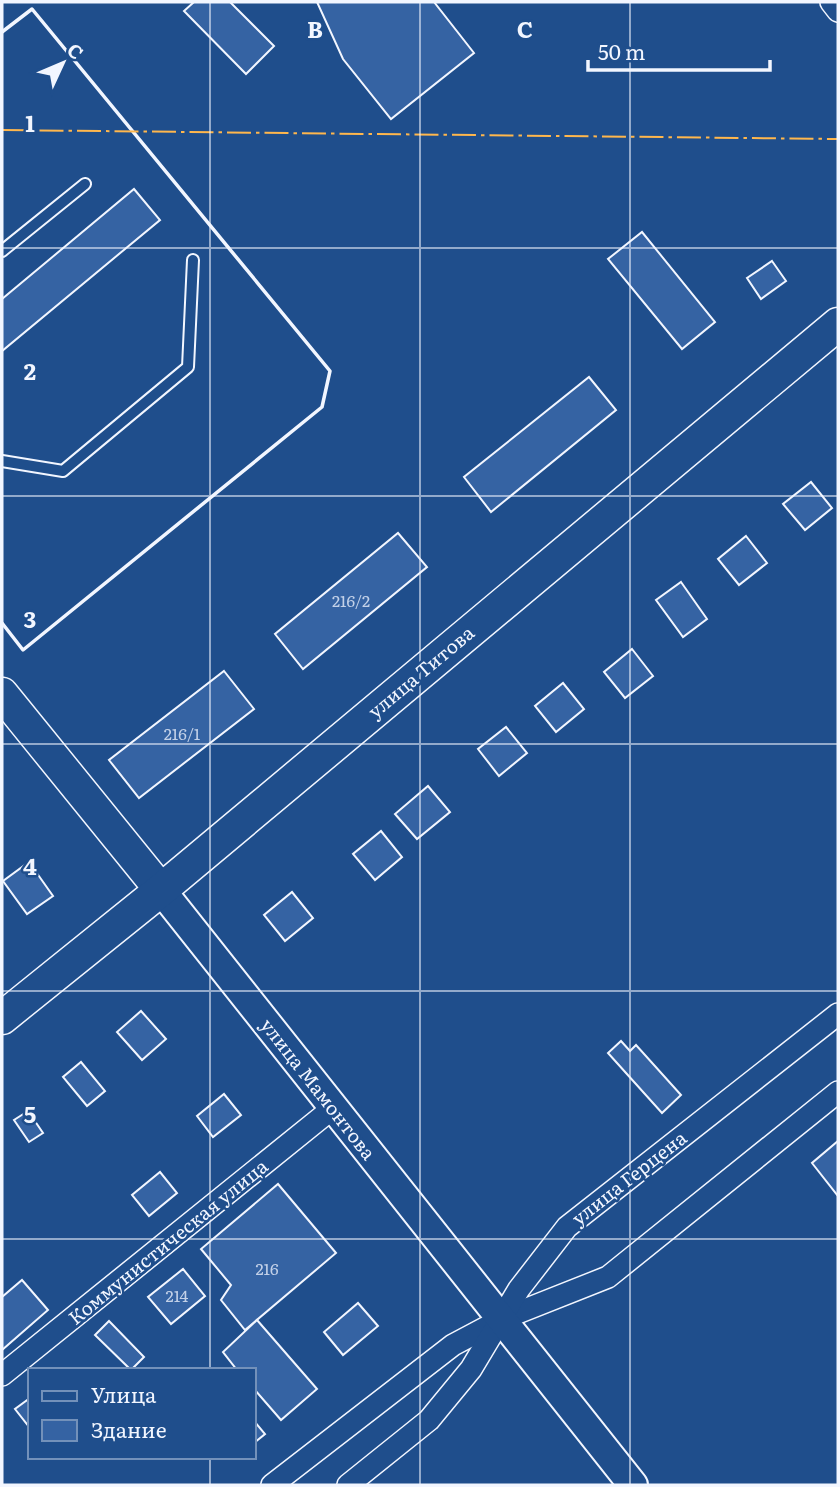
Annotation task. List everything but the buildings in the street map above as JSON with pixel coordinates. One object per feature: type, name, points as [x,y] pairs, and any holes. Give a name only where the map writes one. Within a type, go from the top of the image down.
[{"type":"main road","name":"улица Титова","points":[[2,1018],[161,890],[838,324]]},
{"type":"main road","name":"улица Мамонтова","points":[[2,694],[161,890]]},
{"type":"street","points":[[831,2],[838,11]]},
{"type":"street","name":"улица Мамонтова","points":[[161,890],[633,1485]]},
{"type":"street","name":"улица Герцена","points":[[348,1485],[429,1420],[471,1369],[519,1289],[567,1227],[838,1014]]},
{"type":"street","points":[[272,1485],[453,1345],[502,1319],[608,1277],[838,1092]]},
{"type":"street","name":"Коммунистическая улица","points":[[2,1375],[333,1108]]},
{"type":"lane","points":[[2,251],[85,184]]},
{"type":"lane","points":[[2,461],[62,471],[188,367],[193,260]]},
{"type":"wall","points":[[2,32],[32,9],[330,371],[322,407],[23,650],[2,623]]},
{"type":"power","points":[[2,130],[838,139]]}]
